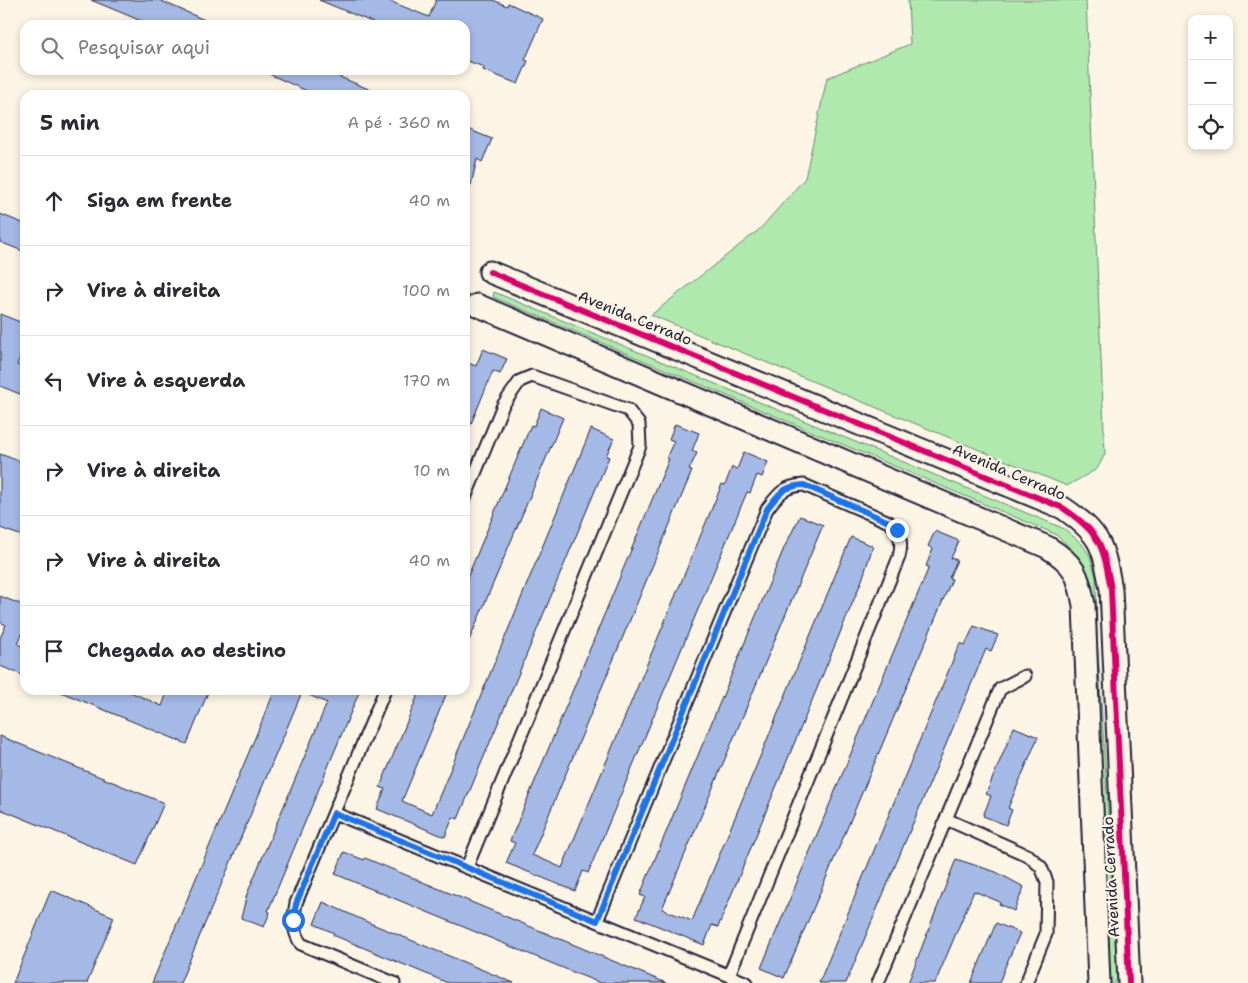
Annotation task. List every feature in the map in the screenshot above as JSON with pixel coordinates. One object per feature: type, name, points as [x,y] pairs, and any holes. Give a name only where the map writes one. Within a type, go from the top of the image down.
[{"type":"street","name":"Avenida Cerrado","points":[[490,272],[1064,508],[1095,534],[1106,562],[1111,589],[1129,983]]},
{"type":"street","name":"Avenida Cerrado","points":[[477,305],[1038,543],[1066,559],[1078,575],[1084,605],[1099,983]]},
{"type":"lane","points":[[467,867],[640,446],[639,424],[628,410],[532,376],[520,381],[503,405],[470,486]]},
{"type":"lane","points":[[597,921],[767,509],[778,494],[791,486],[804,485],[889,522],[897,530],[902,544],[896,566],[729,975]]},
{"type":"lane","points":[[878,983],[1000,689],[1025,676]]},
{"type":"lane","points":[[383,695],[296,904],[293,920],[295,934],[301,944],[394,983]]},
{"type":"lane","points":[[334,813],[748,983]]},
{"type":"lane","points":[[946,819],[1029,856],[1041,867],[1047,882],[1046,934],[1026,983]]},
{"type":"green space","points":[[908,0],[1086,0],[1105,454],[1097,469],[1067,486],[651,315],[760,229],[805,178],[827,78],[910,44]]},
{"type":"green space","points":[[494,292],[1065,529],[1082,544],[1090,556],[1096,577],[1097,636],[1119,983],[1108,983],[1082,568],[1067,545],[1055,534],[493,297]]},
{"type":"building","points":[[91,0],[159,0],[205,20],[139,20]]},
{"type":"building","points":[[319,0],[387,0],[429,17],[436,0],[493,0],[507,6],[508,3],[543,19],[525,60],[528,61],[518,84],[483,70],[484,67],[470,62],[470,20],[367,20]]},
{"type":"building","points":[[271,75],[335,75],[371,90],[305,90]]},
{"type":"building","points":[[470,130],[492,139],[482,162],[477,159],[471,185]]},
{"type":"building","points":[[0,214],[20,222],[20,250],[0,242]]},
{"type":"building","points":[[0,314],[20,322],[20,358],[17,365],[20,366],[20,394],[0,386]]},
{"type":"building","points":[[483,349],[507,359],[500,374],[493,371],[470,426],[470,364],[476,366]]},
{"type":"building","points":[[541,408],[563,418],[470,638],[470,571],[531,425],[534,426]]},
{"type":"building","points":[[675,424],[699,433],[692,451],[697,453],[689,470],[692,471],[532,855],[562,868],[722,484],[725,485],[732,467],[737,469],[744,452],[768,462],[762,477],[757,475],[750,493],[747,492],[588,873],[583,871],[575,891],[506,863],[515,843],[510,841],[669,459],[666,458],[674,441],[669,439]]},
{"type":"building","points":[[591,429],[614,439],[606,456],[609,457],[458,819],[453,817],[445,837],[377,809],[385,789],[380,787],[418,695],[446,695],[402,801],[432,814]]},
{"type":"building","points":[[0,454],[20,461],[20,535],[0,528]]},
{"type":"building","points":[[800,516],[823,525],[662,909],[692,921],[851,537],[873,546],[862,580],[718,927],[712,925],[704,945],[636,917],[645,897],[640,895],[784,548]]},
{"type":"building","points":[[935,531],[959,541],[951,558],[957,560],[949,578],[952,579],[784,978],[761,968],[929,567],[926,566],[933,549],[928,546]]},
{"type":"building","points":[[0,596],[20,604],[20,639],[18,644],[20,645],[20,674],[0,666],[0,638],[6,625],[0,622]]},
{"type":"building","points":[[974,626],[998,635],[991,651],[986,649],[846,983],[819,983],[960,643],[965,645]]},
{"type":"building","points":[[68,695],[137,695],[162,706],[166,695],[207,695],[187,744]]},
{"type":"building","points":[[273,695],[301,695],[180,983],[152,983]]},
{"type":"building","points":[[309,695],[358,695],[268,911],[270,912],[264,927],[241,918],[247,894],[327,703]]},
{"type":"building","points":[[1014,727],[1038,737],[1008,808],[1012,810],[1006,825],[983,816],[991,796],[986,794]]},
{"type":"building","points":[[0,736],[164,803],[137,865],[0,809]]},
{"type":"building","points":[[344,852],[364,860],[365,858],[666,983],[600,983],[580,975],[335,874]]},
{"type":"building","points":[[956,859],[996,872],[1024,887],[1014,911],[999,904],[1000,902],[974,891],[935,983],[908,983]]},
{"type":"building","points":[[51,890],[114,917],[106,937],[87,983],[13,983]]},
{"type":"building","points":[[323,902],[514,983],[448,983],[333,935],[334,933],[314,924]]},
{"type":"building","points":[[996,923],[1020,933],[999,983],[971,983]]},
{"type":"cycle path","points":[[490,272],[1063,508],[1093,533],[1102,551],[1111,589],[1129,983]]},
{"type":"route","points":[[293,920],[296,904],[334,813],[597,921],[767,509],[778,494],[791,486],[804,485],[889,522],[897,530]]}]
